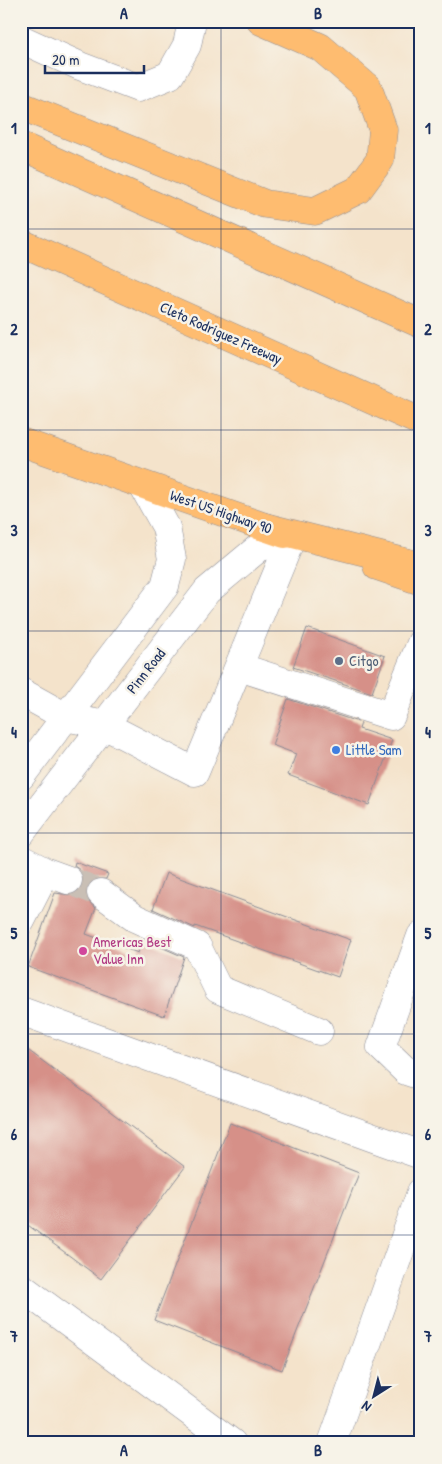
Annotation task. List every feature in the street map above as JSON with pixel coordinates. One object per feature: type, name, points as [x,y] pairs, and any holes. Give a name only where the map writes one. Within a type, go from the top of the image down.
[{"type":"main road","points":[[21,106],[265,204],[314,211],[358,190],[380,160],[383,130],[368,88],[320,47],[261,21]]},
{"type":"main road","points":[[21,146],[421,324]]},
{"type":"main road","name":"Cleto Rodriguez Freeway","points":[[21,243],[421,422]]},
{"type":"main road","name":"West US Highway 90","points":[[21,442],[421,581]]},
{"type":"main road","points":[[261,526],[421,566]]},
{"type":"street","points":[[21,39],[80,66],[138,88],[170,75],[187,45],[192,21]]},
{"type":"street","points":[[21,776],[165,586],[172,559],[166,527],[144,486]]},
{"type":"street","points":[[21,692],[66,717],[104,725],[195,772],[292,537]]},
{"type":"street","name":"Pinn Road","points":[[21,833],[207,591],[260,546],[292,537]]},
{"type":"street","points":[[239,667],[391,716],[421,643]]},
{"type":"street","points":[[21,859],[57,876],[21,921]]},
{"type":"street","points":[[101,893],[135,918],[197,946],[218,989],[319,1031]]},
{"type":"street","points":[[421,936],[381,1047],[406,1071],[421,1076]]},
{"type":"street","points":[[21,1011],[421,1155]]},
{"type":"street","points":[[332,1443],[421,1192]]},
{"type":"street","points":[[21,1287],[232,1443]]},
{"type":"building","name":"Citgo","points":[[307,628],[385,656],[372,693],[293,667]]},
{"type":"building","name":"Little Sam","points":[[288,699],[361,723],[359,729],[392,740],[369,805],[288,775],[296,754],[272,745]]},
{"type":"building","name":"Americas Best Value Inn","points":[[75,862],[108,874],[106,879],[94,879],[89,883],[86,891],[87,900],[96,908],[86,934],[138,953],[143,939],[184,957],[164,1016],[28,967],[55,893],[71,895],[78,892],[82,886],[83,877],[80,870],[74,866]]},
{"type":"building","points":[[166,873],[351,940],[338,977],[195,926],[195,928],[153,909]]},
{"type":"building","points":[[21,1045],[185,1167],[101,1279],[21,1220]]},
{"type":"building","points":[[230,1123],[359,1173],[282,1370],[154,1320]]},
{"type":"tunnel","points":[[68,880],[101,893]]},
{"type":"place","name":"Citgo","points":[[339,661]]},
{"type":"place","name":"Little Sam","points":[[336,750]]},
{"type":"place","name":"Americas Best Value Inn","points":[[83,951]]}]
